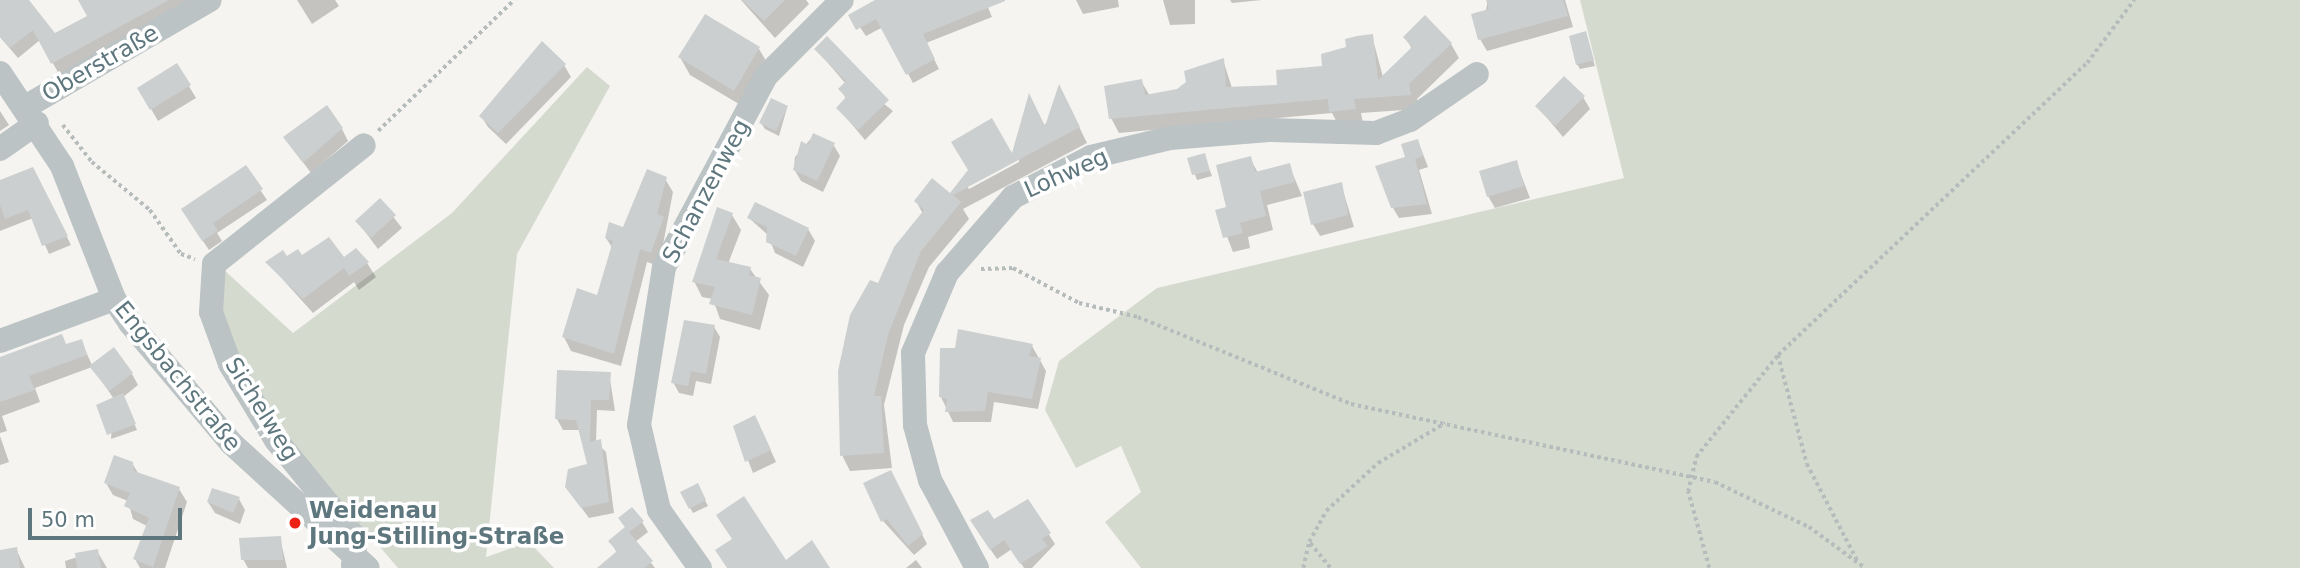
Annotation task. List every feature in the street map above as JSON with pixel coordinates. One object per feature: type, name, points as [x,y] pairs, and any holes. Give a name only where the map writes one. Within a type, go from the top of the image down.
[{"type":"street","name":"Oberstraße","points":[[0,149],[32,110],[210,0]]},
{"type":"street","name":"Schanzenweg","points":[[700,568],[659,510],[639,425],[664,267],[766,76],[842,0]]},
{"type":"street","name":"Engsbachstraße","points":[[0,74],[32,110],[62,166],[114,299],[230,443],[359,565]]},
{"type":"street","name":"Lohweg","points":[[977,568],[930,480],[915,425],[913,353],[947,273],[1013,197],[1091,157],[1170,138],[1269,130],[1376,133],[1420,114],[1477,75]]},
{"type":"street","points":[[214,264],[364,145]]},
{"type":"street","name":"Sichelweg","points":[[214,264],[211,312],[230,364],[276,440],[356,537],[359,565]]},
{"type":"street","points":[[0,341],[114,299]]},
{"type":"path","points":[[364,145],[514,0]]},
{"type":"path","points":[[1709,568],[1692,514],[1689,474],[1778,355],[2087,63],[2134,0]]},
{"type":"path","points":[[32,110],[76,135],[92,162],[150,210],[181,254],[214,264]]},
{"type":"path","points":[[947,273],[1013,268],[1079,303],[1138,317],[1299,388],[1445,423],[1689,474],[1809,527],[1865,568]]},
{"type":"path","points":[[1778,355],[1807,464],[1859,563]]},
{"type":"path","points":[[1303,568],[1310,542],[1352,485],[1445,423]]},
{"type":"path","points":[[1310,542],[1330,568]]},
{"type":"shaded area","points":[[1580,0],[2300,0],[2300,568],[1141,568],[1105,522],[1141,492],[1121,446],[1076,468],[1045,410],[1059,361],[1157,288],[1624,178]]},
{"type":"shaded area","points":[[587,67],[610,86],[517,254],[486,557],[529,542],[554,568],[398,568],[281,432],[237,364],[221,310],[223,269],[293,333],[452,213]]},
{"type":"building","points":[[0,0],[29,0],[55,33],[87,16],[78,0],[169,0],[51,64],[33,30],[10,48],[0,36]]},
{"type":"building","points":[[742,0],[785,0],[764,21]]},
{"type":"building","points":[[875,0],[1005,1],[923,34],[935,59],[906,75],[876,19],[856,30],[848,15]]},
{"type":"building","points":[[1486,0],[1563,0],[1568,16],[1478,40],[1471,14],[1489,9]]},
{"type":"building","points":[[705,14],[760,47],[734,91],[678,57]]},
{"type":"building","points":[[1425,15],[1452,43],[1409,84],[1411,95],[1354,99],[1356,109],[1329,112],[1328,99],[1109,119],[1104,86],[1142,79],[1145,95],[1177,89],[1186,82],[1184,71],[1224,58],[1226,87],[1277,85],[1276,70],[1322,66],[1321,54],[1346,47],[1345,39],[1357,36],[1373,34],[1378,80],[1412,47],[1403,37]]},
{"type":"building","points":[[1586,31],[1594,60],[1576,65],[1569,36]]},
{"type":"building","points":[[827,36],[889,100],[858,130],[836,108],[846,97],[838,89],[846,81],[814,49]]},
{"type":"building","points":[[542,41],[566,64],[498,133],[479,116]]},
{"type":"building","points":[[177,63],[191,85],[150,110],[137,88]]},
{"type":"building","points":[[1564,76],[1585,96],[1555,126],[1535,106]]},
{"type":"building","points":[[1059,84],[1080,127],[953,195],[961,202],[921,251],[888,335],[874,396],[881,396],[884,453],[840,456],[838,371],[850,315],[870,280],[878,283],[894,247],[924,210],[914,201],[932,178],[950,193],[968,170],[951,142],[992,118],[1012,153],[1029,93],[1045,126]]},
{"type":"building","points":[[771,98],[788,106],[776,131],[759,123]]},
{"type":"building","points":[[327,105],[343,128],[303,163],[283,137]]},
{"type":"building","points":[[813,133],[835,143],[817,181],[793,170],[801,141],[808,145]]},
{"type":"building","points":[[1418,139],[1423,156],[1415,159],[1427,204],[1391,208],[1375,166],[1405,157],[1401,144]]},
{"type":"building","points":[[1205,153],[1210,171],[1192,175],[1187,158]]},
{"type":"building","points":[[1251,156],[1255,172],[1290,163],[1295,182],[1260,191],[1266,216],[1240,223],[1243,233],[1223,238],[1215,210],[1226,207],[1216,165]]},
{"type":"building","points":[[1517,160],[1524,186],[1487,197],[1479,171]]},
{"type":"building","points":[[246,165],[263,189],[213,223],[218,231],[202,241],[181,209]]},
{"type":"building","points":[[33,167],[68,236],[42,246],[28,210],[5,219],[0,205],[0,180]]},
{"type":"building","points":[[647,169],[667,177],[657,214],[664,217],[651,253],[640,249],[614,354],[562,337],[577,288],[597,295],[613,241],[605,238],[609,222],[623,227]]},
{"type":"building","points":[[1342,182],[1348,215],[1311,225],[1303,192]]},
{"type":"building","points":[[380,198],[396,215],[371,238],[355,221]]},
{"type":"building","points":[[755,202],[809,228],[796,256],[766,242],[767,227],[747,218]]},
{"type":"building","points":[[717,207],[733,213],[716,259],[751,267],[749,275],[761,278],[752,315],[709,304],[715,287],[692,282]]},
{"type":"building","points":[[329,237],[344,257],[356,248],[369,262],[349,276],[344,268],[303,299],[265,262],[283,250],[287,256],[298,249],[302,255]]},
{"type":"building","points":[[684,320],[715,325],[706,374],[691,371],[688,386],[671,383]]},
{"type":"building","points":[[958,329],[1033,344],[1029,356],[1041,358],[1032,399],[988,392],[985,411],[945,412],[947,399],[939,397],[940,348],[955,348]]},
{"type":"building","points":[[62,334],[66,344],[82,339],[87,355],[29,376],[35,390],[0,402],[0,357]]},
{"type":"building","points":[[114,347],[133,373],[109,391],[89,366]]},
{"type":"building","points":[[557,370],[611,372],[609,400],[591,400],[590,442],[601,439],[609,502],[581,508],[565,487],[568,469],[587,464],[576,420],[555,419]]},
{"type":"building","points":[[123,393],[136,424],[107,435],[96,405]]},
{"type":"building","points":[[755,415],[771,450],[745,462],[733,426]]},
{"type":"building","points":[[114,455],[133,462],[134,471],[180,487],[153,567],[133,559],[149,518],[124,506],[130,493],[104,483]]},
{"type":"building","points":[[891,470],[923,534],[908,546],[887,519],[881,522],[863,483]]},
{"type":"building","points":[[698,483],[706,500],[689,509],[680,492]]},
{"type":"building","points":[[212,488],[240,497],[233,513],[207,502]]},
{"type":"building","points":[[744,496],[786,560],[812,540],[830,568],[727,568],[715,550],[732,539],[716,515]]},
{"type":"building","points":[[1028,499],[1051,533],[1042,539],[1048,546],[1020,564],[1004,540],[990,550],[970,520],[988,510],[994,519]]},
{"type":"building","points":[[632,507],[644,521],[629,532],[653,561],[644,568],[597,568],[617,551],[608,541],[625,527],[618,518]]},
{"type":"building","points":[[281,536],[283,560],[241,560],[239,538]]},
{"type":"building","points":[[17,547],[20,568],[0,568],[0,550]]},
{"type":"building","points":[[98,549],[101,568],[77,568],[75,553]]},
{"type":"place","name":"Weidenau Jung-Stilling-Straße","points":[[295,523]]}]
